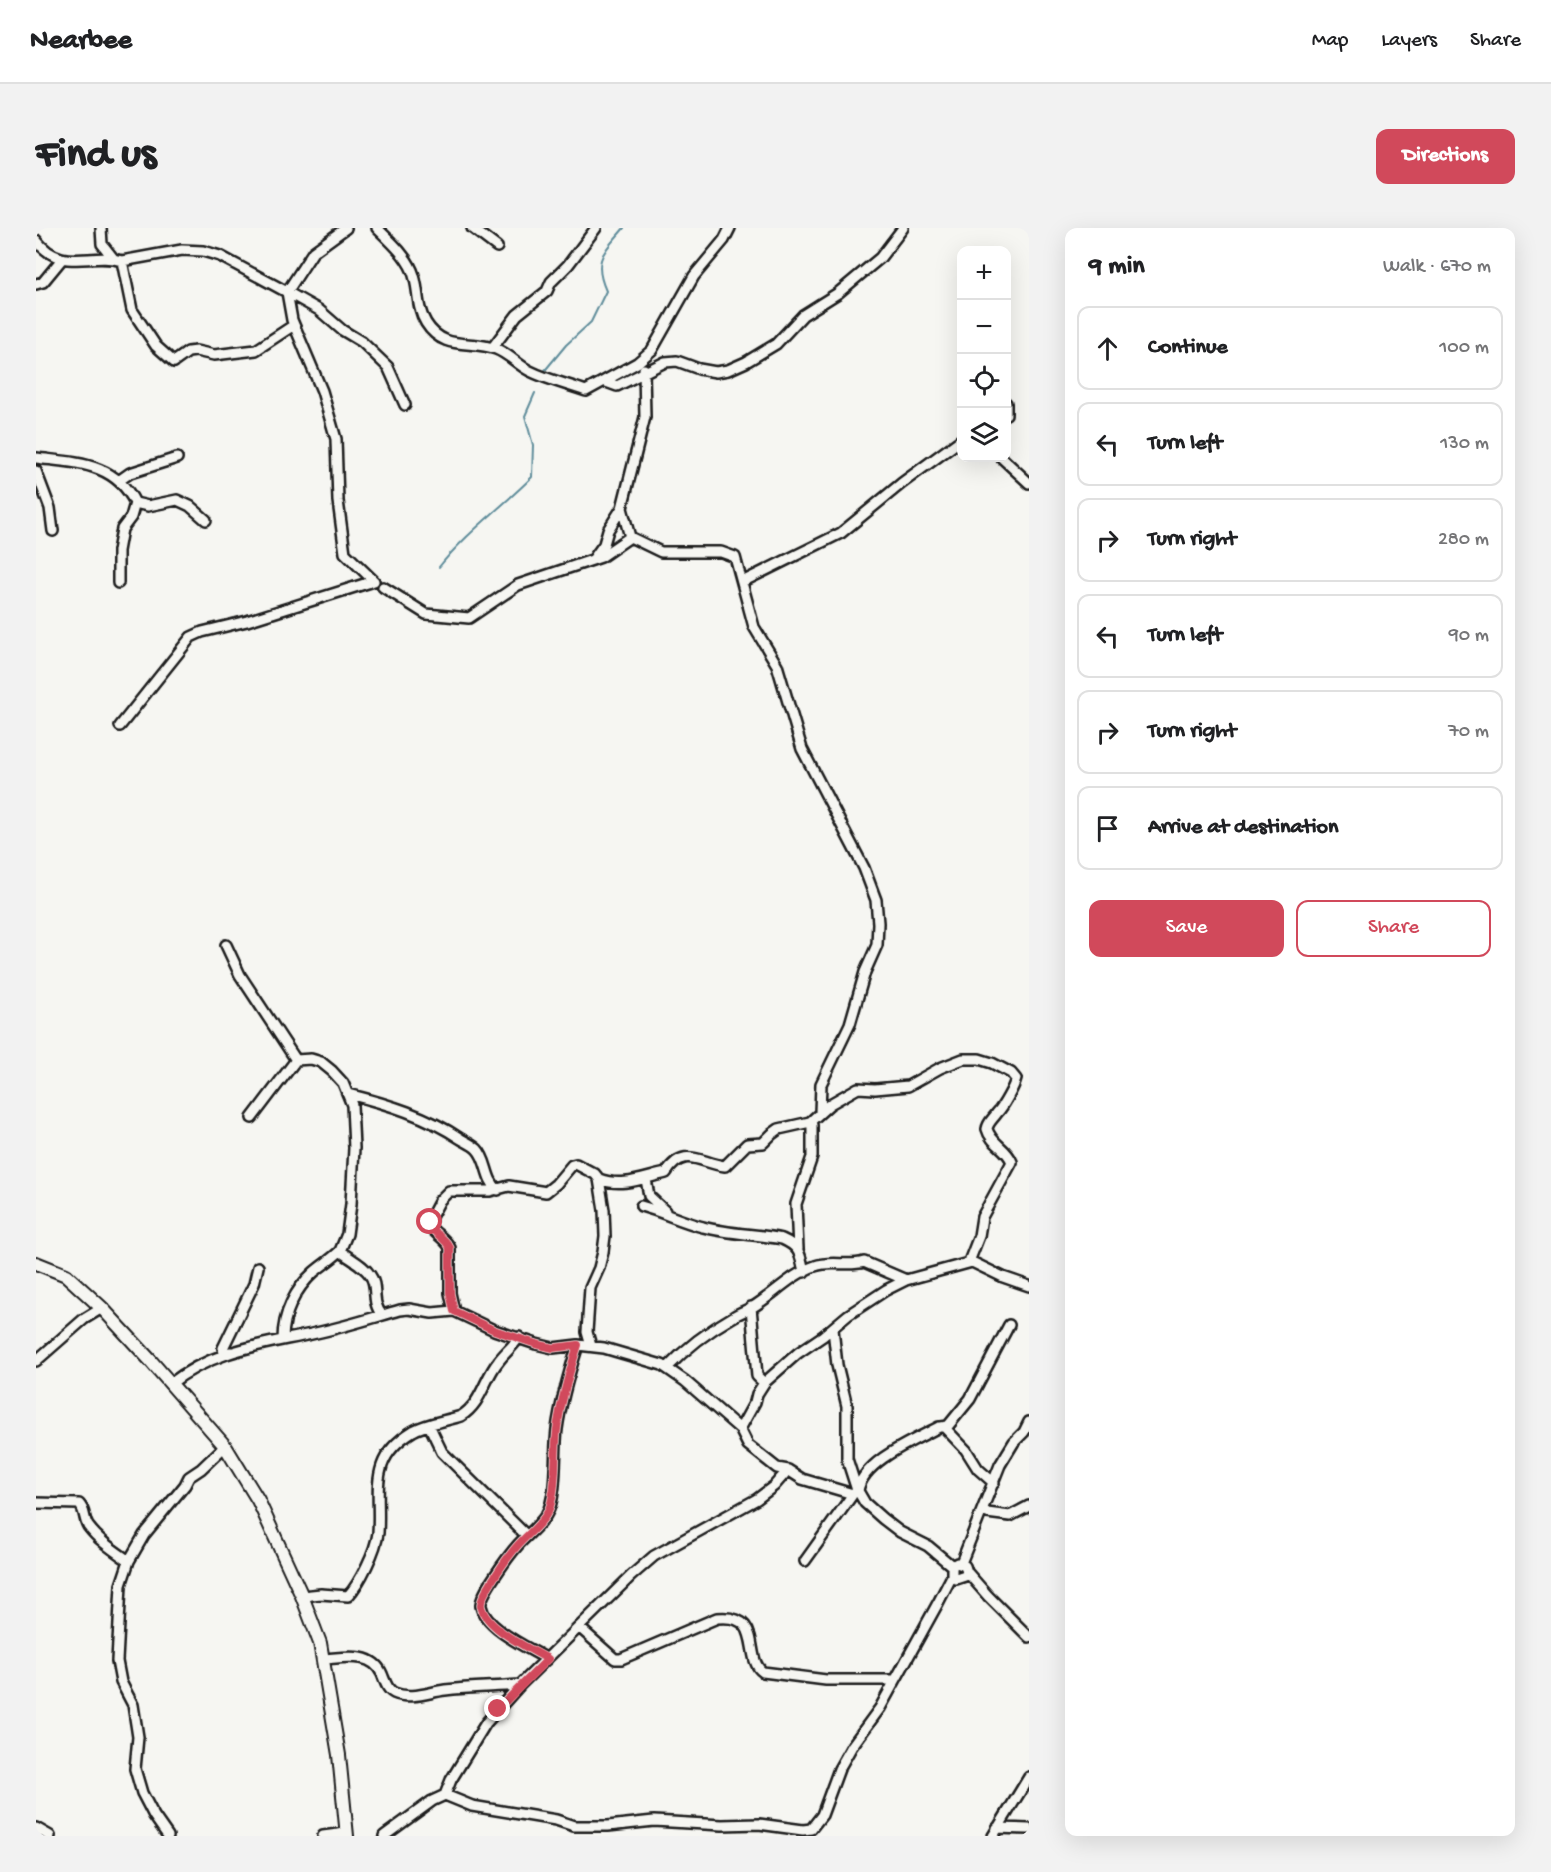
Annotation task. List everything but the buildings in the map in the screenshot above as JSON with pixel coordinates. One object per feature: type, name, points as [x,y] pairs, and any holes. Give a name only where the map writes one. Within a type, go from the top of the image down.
[{"type":"main road","points":[[39,1266],[66,1275],[102,1308],[225,1446],[258,1500],[302,1596],[320,1643],[339,1755],[347,1835]]},
{"type":"street","points":[[101,228],[102,244],[118,260],[132,310],[156,346],[174,362],[188,352],[196,351],[214,355],[256,350],[294,325]]},
{"type":"street","points":[[120,726],[190,637],[374,581],[345,553],[338,501],[336,439],[322,391],[294,325],[287,292],[313,252],[346,228]]},
{"type":"street","points":[[377,228],[398,249],[412,271],[417,289],[418,309],[431,331],[449,342],[493,347],[506,353],[527,370],[548,380],[586,391],[637,363],[652,350],[694,276],[724,240],[730,228]]},
{"type":"street","points":[[472,228],[497,247]]},
{"type":"street","points":[[493,347],[517,315],[547,291],[551,282],[568,266],[597,228]]},
{"type":"street","points":[[606,382],[617,386],[665,362],[678,361],[699,369],[716,372],[728,370],[746,362],[776,344],[803,315],[838,292],[880,258],[903,228]]},
{"type":"street","points":[[36,240],[62,259],[118,260],[182,250],[203,251],[220,256],[319,310],[342,330],[362,342],[388,367],[405,405]]},
{"type":"street","points":[[36,284],[43,282],[62,259]]},
{"type":"street","points":[[594,558],[604,544],[608,530],[622,508],[645,417],[646,355]]},
{"type":"street","points":[[742,582],[841,533],[902,483],[957,443]]},
{"type":"street","points":[[36,458],[86,463],[120,480],[128,490],[135,503],[131,517],[122,529],[118,551],[118,583]]},
{"type":"street","points":[[120,480],[130,473],[177,458]]},
{"type":"street","points":[[1006,462],[1029,483]]},
{"type":"street","points":[[36,471],[50,508],[53,531]]},
{"type":"street","points":[[135,503],[148,506],[177,500],[190,506],[206,520]]},
{"type":"street","points":[[622,508],[630,537],[661,552],[721,552],[735,556],[754,627],[777,665],[802,749],[864,868],[876,900],[877,945],[850,1024],[821,1084],[820,1113]]},
{"type":"street","points":[[383,587],[426,614],[469,618],[519,585],[601,557],[630,537]]},
{"type":"street","points":[[226,945],[240,975],[296,1060]]},
{"type":"street","points":[[252,1118],[296,1060],[310,1059],[321,1062],[343,1083],[352,1105],[354,1148],[349,1221],[340,1251],[314,1272],[293,1300],[283,1325],[283,1339]]},
{"type":"street","points":[[599,1179],[611,1184],[630,1183],[666,1173],[672,1163],[688,1158],[698,1158],[725,1166],[747,1144],[763,1143],[779,1129],[810,1122],[830,1104],[858,1088],[884,1089],[908,1086],[940,1068],[963,1059],[979,1059],[1015,1076],[1015,1084],[999,1111],[990,1121],[987,1130],[989,1136],[1009,1154],[1012,1162],[982,1217],[979,1236],[970,1258],[972,1262]]},
{"type":"street","points":[[348,1094],[390,1105],[444,1127],[477,1149],[483,1158],[492,1185],[498,1190]]},
{"type":"street","points":[[804,1272],[798,1249],[795,1212],[812,1157],[812,1125],[810,1122]]},
{"type":"street","points":[[454,1311],[450,1293],[450,1248],[448,1242],[437,1236],[430,1227],[431,1217],[444,1194],[449,1191],[498,1190],[509,1186],[546,1192],[572,1165],[576,1164],[595,1174],[602,1187],[605,1236],[599,1268],[591,1288],[587,1332],[591,1346]]},
{"type":"street","points":[[646,1179],[649,1196],[667,1213]]},
{"type":"street","points":[[641,1206],[706,1228],[782,1239],[798,1249]]},
{"type":"street","points":[[340,1251],[371,1275],[376,1308],[382,1315]]},
{"type":"street","points":[[667,1368],[696,1342],[812,1266],[826,1263],[857,1265],[864,1262],[906,1280]]},
{"type":"street","points":[[740,1429],[764,1383],[798,1353],[833,1329],[848,1315],[906,1280],[972,1262],[1029,1286]]},
{"type":"street","points":[[258,1267],[254,1284],[223,1348],[224,1353],[340,1328],[409,1309],[432,1313],[454,1311],[494,1330],[553,1348],[591,1346],[627,1353],[667,1368],[740,1429],[748,1445],[777,1468],[788,1470],[802,1479],[856,1491]]},
{"type":"street","points":[[751,1307],[757,1376],[764,1383]]},
{"type":"street","points":[[36,1361],[84,1319],[102,1308]]},
{"type":"street","points":[[804,1561],[856,1491],[865,1474],[883,1458],[939,1427],[948,1426],[970,1399],[1009,1325]]},
{"type":"street","points":[[833,1329],[837,1365],[847,1406],[847,1459],[856,1491],[883,1519],[900,1532],[928,1546],[955,1568],[961,1579],[967,1572]]},
{"type":"street","points":[[302,1596],[321,1594],[348,1596],[372,1552],[378,1535],[377,1482],[387,1455],[400,1440],[414,1431],[467,1412],[476,1403],[498,1361],[519,1337]]},
{"type":"street","points":[[548,1659],[505,1634],[490,1622],[481,1603],[517,1546],[546,1515],[550,1505],[557,1430],[568,1375],[578,1345]]},
{"type":"street","points":[[170,1384],[184,1373],[231,1352]]},
{"type":"street","points":[[816,1836],[839,1768],[880,1708],[955,1568],[1000,1465],[1010,1449],[1027,1433],[1029,1422]]},
{"type":"street","points":[[429,1425],[442,1452],[527,1536]]},
{"type":"street","points":[[939,1427],[944,1427],[966,1450],[978,1469],[994,1483]]},
{"type":"street","points":[[168,1836],[142,1793],[135,1769],[138,1737],[133,1704],[121,1682],[117,1661],[121,1584],[129,1561],[144,1535],[189,1477],[225,1446]]},
{"type":"street","points":[[446,1795],[474,1739],[486,1723],[520,1685],[631,1576],[654,1556],[757,1499],[788,1470]]},
{"type":"street","points":[[36,1503],[79,1504],[83,1508],[87,1524],[129,1561]]},
{"type":"street","points":[[982,1509],[987,1513],[1010,1516],[1029,1506]]},
{"type":"street","points":[[955,1568],[965,1566],[967,1572],[988,1596],[1029,1637]]},
{"type":"street","points":[[579,1628],[615,1659],[621,1659],[717,1618],[727,1617],[740,1622],[748,1630],[757,1665],[763,1672],[826,1680],[895,1680]]},
{"type":"street","points":[[323,1659],[360,1657],[375,1664],[393,1693],[408,1696],[445,1690],[520,1685]]},
{"type":"street","points":[[995,1832],[1029,1777]]},
{"type":"street","points":[[384,1836],[441,1795],[472,1806],[556,1820],[574,1826],[608,1826],[654,1821],[722,1825],[759,1824],[803,1830],[819,1822]]},
{"type":"street","points":[[574,1826],[576,1836]]},
{"type":"street","points":[[36,1828],[50,1836]]},
{"type":"street","points":[[995,1832],[1029,1829]]},
{"type":"street","points":[[323,1836],[347,1835]]},
{"type":"waterway","points":[[542,374],[566,345],[591,322],[606,291],[600,271],[602,256],[624,228]]},
{"type":"waterway","points":[[439,567],[472,532],[532,477],[533,445],[525,416],[535,393]]},
{"type":"route","points":[[430,1222],[430,1227],[437,1236],[448,1242],[450,1248],[450,1293],[454,1311],[494,1330],[536,1344],[553,1348],[578,1345],[568,1375],[557,1430],[550,1505],[546,1515],[517,1546],[481,1603],[490,1622],[505,1634],[548,1659],[498,1709]]}]
